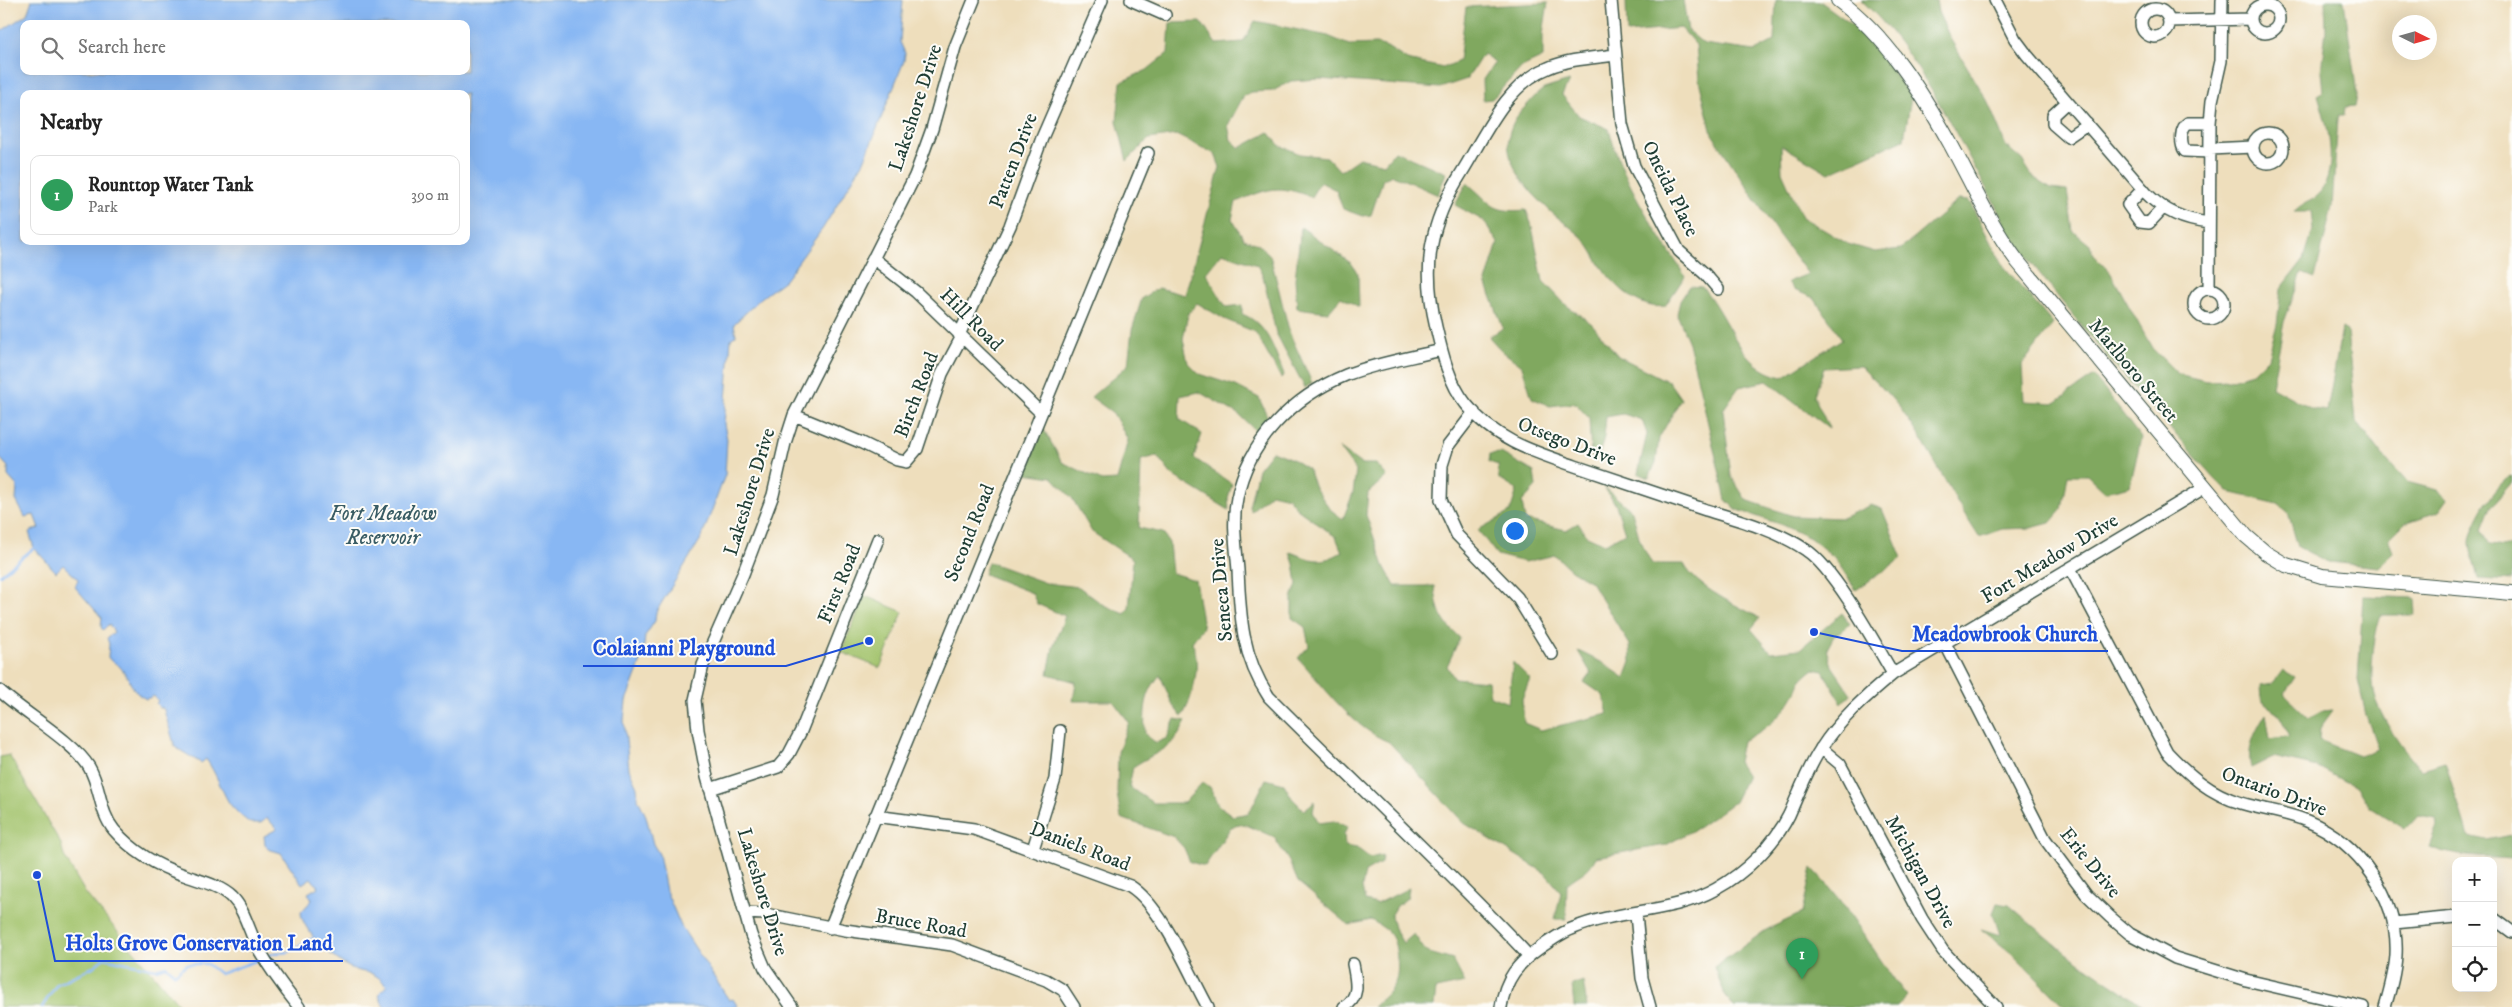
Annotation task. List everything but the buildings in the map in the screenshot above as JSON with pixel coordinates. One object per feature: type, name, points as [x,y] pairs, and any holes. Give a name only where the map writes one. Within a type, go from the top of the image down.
[{"type":"street","name":"Lakeshore Drive","points":[[792,1007],[777,988],[759,957],[745,913],[710,789],[696,714],[695,700],[698,678],[743,574],[773,495],[785,443],[794,415],[921,162],[955,47],[974,0]]},
{"type":"street","name":"Patten Drive","points":[[960,336],[1010,226],[1042,138],[1102,0]]},
{"type":"street","points":[[1132,0],[1165,15]]},
{"type":"street","name":"Oneida Place","points":[[1611,0],[1622,124],[1634,166],[1679,251],[1705,274],[1718,289]]},
{"type":"street","name":"Marlboro Street","points":[[1838,0],[1876,34],[1921,95],[1950,143],[1987,216],[2018,262],[2204,488],[2246,536],[2276,559],[2297,569],[2350,580],[2512,593]]},
{"type":"street","points":[[1995,0],[2015,39],[2143,189],[2163,208],[2187,219],[2209,223]]},
{"type":"street","points":[[2209,289],[2210,123],[2213,95],[2221,61],[2222,0]]},
{"type":"street","points":[[2169,21],[2251,19]]},
{"type":"street","name":"Otsego Drive","points":[[1615,55],[1558,64],[1546,68],[1525,82],[1507,102],[1455,182],[1435,225],[1429,256],[1429,294],[1441,350],[1456,387],[1465,404],[1507,441],[1731,518],[1774,534],[1807,550],[1823,564],[1893,674]]},
{"type":"street","points":[[2067,102],[2052,116],[2053,124],[2068,137],[2086,124]]},
{"type":"street","points":[[2210,123],[2188,124],[2182,130],[2182,147],[2185,151],[2253,147]]},
{"type":"street","name":"Second Road","points":[[830,928],[1039,411],[1148,153]]},
{"type":"street","points":[[2143,189],[2128,205],[2140,222],[2149,223],[2163,208]]},
{"type":"street","name":"Hill Road","points":[[874,258],[916,292],[1039,411]]},
{"type":"street","name":"Birch Road","points":[[794,415],[867,445],[897,460],[906,462],[917,449],[942,374],[960,336]]},
{"type":"street","name":"Seneca Drive","points":[[1441,350],[1347,375],[1306,396],[1273,424],[1249,460],[1237,499],[1235,529],[1240,620],[1256,678],[1269,697],[1382,810],[1472,896],[1528,955]]},
{"type":"street","points":[[1474,412],[1448,446],[1442,465],[1441,500],[1457,535],[1517,597],[1552,654]]},
{"type":"street","name":"Fort Meadow Drive","points":[[1501,1007],[1509,979],[1516,966],[1528,955],[1575,927],[1671,906],[1714,890],[1750,864],[1766,848],[1789,815],[1821,748],[1846,716],[1893,674],[2204,488]]},
{"type":"street","name":"First Road","points":[[710,789],[771,770],[789,754],[802,731],[878,539]]},
{"type":"street","name":"Ontario Drive","points":[[2070,568],[2167,752],[2190,775],[2222,796],[2241,803],[2290,814],[2322,827],[2338,838],[2363,861],[2381,891],[2394,924],[2395,964],[2385,1007]]},
{"type":"street","name":"Erie Drive","points":[[1945,643],[2045,839],[2064,868],[2110,918],[2130,934],[2183,961],[2246,980],[2363,1007]]},
{"type":"street","points":[[0,691],[78,752],[90,768],[102,808],[113,829],[134,849],[158,865],[217,887],[232,898],[245,918],[257,946],[278,980],[299,1007]]},
{"type":"street","points":[[1034,849],[1055,779],[1060,732]]},
{"type":"street","name":"Michigan Drive","points":[[1821,748],[1840,764],[1922,919],[1943,951],[1996,1007]]},
{"type":"street","name":"Daniels Road","points":[[875,816],[964,827],[1034,849],[1122,882],[1142,894],[1158,914],[1208,1007]]},
{"type":"street","name":"Bruce Road","points":[[745,913],[774,915],[830,928],[927,940],[965,949],[1046,980],[1063,990],[1074,1007]]},
{"type":"street","points":[[1636,914],[1642,978],[1650,1007]]},
{"type":"street","points":[[2394,924],[2452,917]]},
{"type":"street","points":[[2497,921],[2512,932]]},
{"type":"street","points":[[1344,1007],[1350,1004],[1357,991],[1353,964]]},
{"type":"green space","points":[[1626,0],[1683,0],[1688,31],[1704,44],[1755,51],[1774,41],[1776,0],[1820,1],[1866,35],[1911,97],[1904,139],[1829,173],[1781,145],[1782,172],[1802,217],[1848,244],[1875,252],[1901,249],[1958,200],[1969,201],[2002,264],[2053,324],[2022,365],[2024,401],[2055,403],[2094,376],[2141,438],[2130,486],[2105,492],[2087,475],[2068,475],[2062,509],[2050,523],[2031,528],[2002,529],[1979,537],[1911,423],[1891,397],[1860,366],[1824,368],[1814,396],[1829,428],[1767,381],[1739,387],[1723,410],[1731,476],[1746,500],[1793,516],[1842,518],[1871,505],[1882,509],[1902,558],[1856,590],[1834,557],[1810,538],[1782,525],[1735,509],[1726,500],[1689,343],[1677,314],[1680,301],[1690,286],[1702,287],[1745,353],[1768,372],[1783,377],[1842,339],[1814,298],[1794,290],[1788,282],[1808,274],[1778,234],[1712,134],[1699,80],[1696,45],[1681,28],[1627,33]]},
{"type":"green space","points":[[1861,0],[1936,0],[1938,12],[1951,40],[1987,100],[2006,146],[2022,160],[2033,177],[2051,189],[2067,191],[2073,231],[2090,245],[2093,255],[2110,272],[2152,348],[2178,374],[2206,381],[2229,380],[2253,373],[2268,358],[2277,324],[2281,289],[2304,259],[2313,230],[2311,212],[2294,212],[2319,194],[2329,171],[2330,145],[2318,95],[2323,92],[2321,71],[2326,30],[2325,0],[2344,0],[2357,95],[2355,106],[2345,107],[2344,115],[2339,115],[2332,207],[2315,278],[2302,273],[2284,322],[2272,387],[2312,409],[2327,411],[2342,328],[2347,331],[2356,421],[2381,454],[2407,482],[2437,490],[2447,498],[2437,512],[2405,523],[2389,539],[2393,553],[2379,567],[2328,562],[2298,547],[2288,512],[2278,504],[2228,492],[2110,360],[2035,267],[2008,230],[1948,118],[1917,67],[1881,20]]},
{"type":"green space","points":[[1548,3],[1543,34],[1543,57],[1522,67],[1492,99],[1483,100],[1482,81],[1495,62],[1483,54],[1467,79],[1440,88],[1319,79],[1291,81],[1273,91],[1251,92],[1243,97],[1228,125],[1231,140],[1240,148],[1269,132],[1279,145],[1300,154],[1327,157],[1340,171],[1359,158],[1384,164],[1395,151],[1446,173],[1438,195],[1393,175],[1383,179],[1371,215],[1362,216],[1343,209],[1336,190],[1320,182],[1311,197],[1290,190],[1274,189],[1257,193],[1236,202],[1232,219],[1244,239],[1258,244],[1270,255],[1290,334],[1312,383],[1305,388],[1276,333],[1263,276],[1257,265],[1222,253],[1206,273],[1226,307],[1242,305],[1242,314],[1251,318],[1264,331],[1284,374],[1281,378],[1255,332],[1224,319],[1197,303],[1188,314],[1183,339],[1188,363],[1199,374],[1236,386],[1259,398],[1268,418],[1257,432],[1238,414],[1199,392],[1180,396],[1179,419],[1202,434],[1194,458],[1232,484],[1228,498],[1229,510],[1172,475],[1157,456],[1141,460],[1139,528],[1163,533],[1169,543],[1172,573],[1195,580],[1203,627],[1192,642],[1196,660],[1195,680],[1190,700],[1182,717],[1173,706],[1160,675],[1151,689],[1146,703],[1145,734],[1156,743],[1167,738],[1175,719],[1186,721],[1181,731],[1170,744],[1133,767],[1129,787],[1153,803],[1184,803],[1202,783],[1210,787],[1218,805],[1233,816],[1249,813],[1266,779],[1284,784],[1292,798],[1304,810],[1315,801],[1313,812],[1319,823],[1334,821],[1348,827],[1344,834],[1345,846],[1357,848],[1370,858],[1382,855],[1381,863],[1365,872],[1362,888],[1365,901],[1377,904],[1409,888],[1407,898],[1397,906],[1391,916],[1394,928],[1403,943],[1414,934],[1426,952],[1453,960],[1465,983],[1436,989],[1434,1007],[1373,1007],[1393,986],[1397,975],[1395,944],[1391,935],[1371,920],[1349,925],[1298,882],[1290,863],[1274,837],[1244,824],[1231,827],[1205,866],[1190,862],[1184,848],[1174,837],[1121,818],[1117,793],[1118,752],[1129,722],[1113,701],[1073,701],[1076,682],[1048,674],[1053,647],[1065,616],[1037,604],[1032,593],[984,574],[988,562],[1046,583],[1079,587],[1102,604],[1125,614],[1129,608],[1133,559],[1092,532],[1072,498],[1052,477],[1025,473],[1043,428],[1062,462],[1102,481],[1117,480],[1128,440],[1113,413],[1091,397],[1128,365],[1132,330],[1142,298],[1158,288],[1185,295],[1220,167],[1215,154],[1176,135],[1149,139],[1127,161],[1117,121],[1121,82],[1147,70],[1168,53],[1170,23],[1201,22],[1216,44],[1243,42],[1255,21],[1328,36],[1349,45],[1377,44],[1387,47],[1407,60],[1443,68],[1459,61],[1466,7]]},
{"type":"green space","points":[[1569,81],[1562,95],[1579,116],[1609,129],[1622,168],[1631,187],[1685,276],[1665,306],[1646,305],[1637,301],[1620,288],[1606,273],[1582,237],[1553,214],[1533,194],[1516,171],[1508,146],[1515,120],[1541,91]]},
{"type":"green space","points":[[1467,183],[1493,206],[1505,210],[1526,210],[1531,222],[1543,281],[1566,305],[1592,324],[1618,356],[1669,382],[1681,399],[1659,438],[1656,462],[1649,478],[1638,473],[1647,434],[1642,420],[1623,414],[1606,417],[1604,437],[1598,459],[1591,457],[1589,418],[1575,403],[1550,406],[1532,398],[1522,366],[1502,351],[1489,337],[1503,328],[1486,282],[1498,243],[1484,221],[1455,205]]},
{"type":"green space","points":[[1301,227],[1352,264],[1358,274],[1359,307],[1341,297],[1328,312],[1297,308],[1295,279]]},
{"type":"green space","points":[[1339,448],[1361,464],[1376,464],[1387,476],[1368,493],[1366,515],[1384,566],[1395,586],[1435,586],[1441,615],[1448,626],[1460,638],[1447,666],[1454,678],[1488,681],[1490,696],[1508,703],[1513,662],[1530,679],[1522,699],[1524,723],[1541,730],[1608,714],[1603,695],[1584,682],[1591,673],[1578,651],[1603,663],[1625,678],[1631,662],[1630,645],[1591,582],[1571,570],[1555,555],[1525,562],[1497,555],[1478,530],[1510,512],[1517,490],[1499,479],[1498,465],[1489,462],[1490,454],[1501,453],[1534,472],[1536,487],[1522,502],[1525,520],[1566,530],[1578,523],[1587,536],[1605,544],[1625,533],[1616,505],[1604,487],[1632,511],[1640,541],[1652,564],[1684,564],[1697,580],[1707,588],[1760,618],[1751,629],[1771,652],[1800,649],[1842,613],[1850,624],[1834,636],[1827,649],[1832,666],[1851,694],[1842,704],[1823,671],[1814,669],[1801,681],[1791,701],[1776,719],[1742,741],[1738,762],[1747,776],[1734,802],[1699,827],[1666,845],[1596,857],[1587,870],[1567,884],[1566,919],[1555,919],[1561,892],[1545,873],[1464,823],[1389,742],[1363,727],[1339,705],[1298,658],[1309,646],[1305,627],[1292,618],[1292,598],[1297,584],[1290,552],[1322,560],[1342,552],[1336,537],[1297,509],[1288,497],[1271,493],[1251,511],[1249,507],[1258,469],[1272,451],[1292,459],[1308,469],[1315,488],[1331,510],[1343,519],[1353,493],[1356,471]]},
{"type":"green space","points":[[2512,476],[2512,482],[2491,507],[2482,530],[2490,544],[2512,547],[2512,581],[2478,579],[2470,544],[2474,527],[2491,495]]},
{"type":"green space","points":[[865,596],[903,612],[880,668],[841,652]]},
{"type":"green space","points":[[2363,596],[2414,598],[2415,615],[2381,615],[2376,633],[2372,669],[2375,699],[2395,736],[2407,754],[2421,769],[2445,762],[2468,836],[2487,840],[2512,835],[2512,859],[2460,855],[2429,847],[2437,826],[2436,818],[2418,815],[2405,829],[2370,807],[2358,788],[2318,767],[2273,757],[2251,768],[2251,746],[2266,714],[2270,739],[2290,736],[2278,713],[2262,702],[2261,685],[2273,683],[2283,670],[2295,677],[2284,694],[2309,718],[2322,711],[2333,710],[2320,728],[2319,740],[2359,756],[2378,749],[2366,715],[2358,680]]},
{"type":"green space","points":[[9,755],[61,844],[64,856],[86,894],[181,1007],[0,1007],[0,757]]},
{"type":"green space","points":[[1812,868],[1850,914],[1907,996],[1897,1007],[1734,1007],[1724,993],[1714,967],[1766,930],[1802,913]]},
{"type":"green space","points":[[1997,903],[2009,905],[2066,953],[2146,1007],[2065,1007],[2010,952],[1981,929],[2000,935],[1993,913]]},
{"type":"green space","points":[[1583,981],[1587,1007],[1574,1007],[1572,985]]},
{"type":"water","name":"Fort Meadow Reservoir","points":[[32,0],[903,0],[900,42],[905,53],[904,61],[864,161],[823,228],[785,280],[761,298],[734,324],[736,335],[731,339],[724,424],[727,439],[725,475],[702,537],[656,612],[655,621],[645,636],[643,656],[626,701],[624,720],[629,769],[637,787],[638,799],[646,816],[653,844],[659,854],[666,891],[681,926],[729,1000],[733,999],[738,1007],[384,1007],[379,996],[381,991],[387,986],[382,980],[374,975],[351,968],[336,959],[313,936],[302,919],[301,912],[312,900],[308,893],[318,887],[311,878],[302,884],[281,853],[268,849],[264,836],[277,829],[267,818],[261,823],[250,823],[235,810],[228,801],[206,759],[201,763],[175,747],[164,710],[156,703],[158,701],[154,696],[146,699],[137,693],[124,671],[109,659],[107,638],[114,632],[109,624],[103,630],[101,627],[102,618],[75,587],[78,579],[63,565],[56,572],[34,548],[29,532],[39,528],[34,515],[25,517],[16,500],[17,486],[8,476],[8,467],[0,458],[0,32],[27,14]]},
{"type":"waterway","points":[[0,575],[34,548]]},
{"type":"waterway","points":[[266,957],[274,953],[289,952],[313,938]]},
{"type":"waterway","points":[[42,1007],[57,984],[93,967],[104,958],[156,969],[166,966],[175,974],[187,964],[207,964],[220,974],[261,959]]},
{"type":"place","name":"Meadowbrook Church","points":[[1814,632]]},
{"type":"place","name":"Colaianni Playground","points":[[869,641]]},
{"type":"place","name":"Holts Grove Conservation Land","points":[[37,875]]},
{"type":"place","name":"Rounttop Water Tank","points":[[1802,979]]}]
